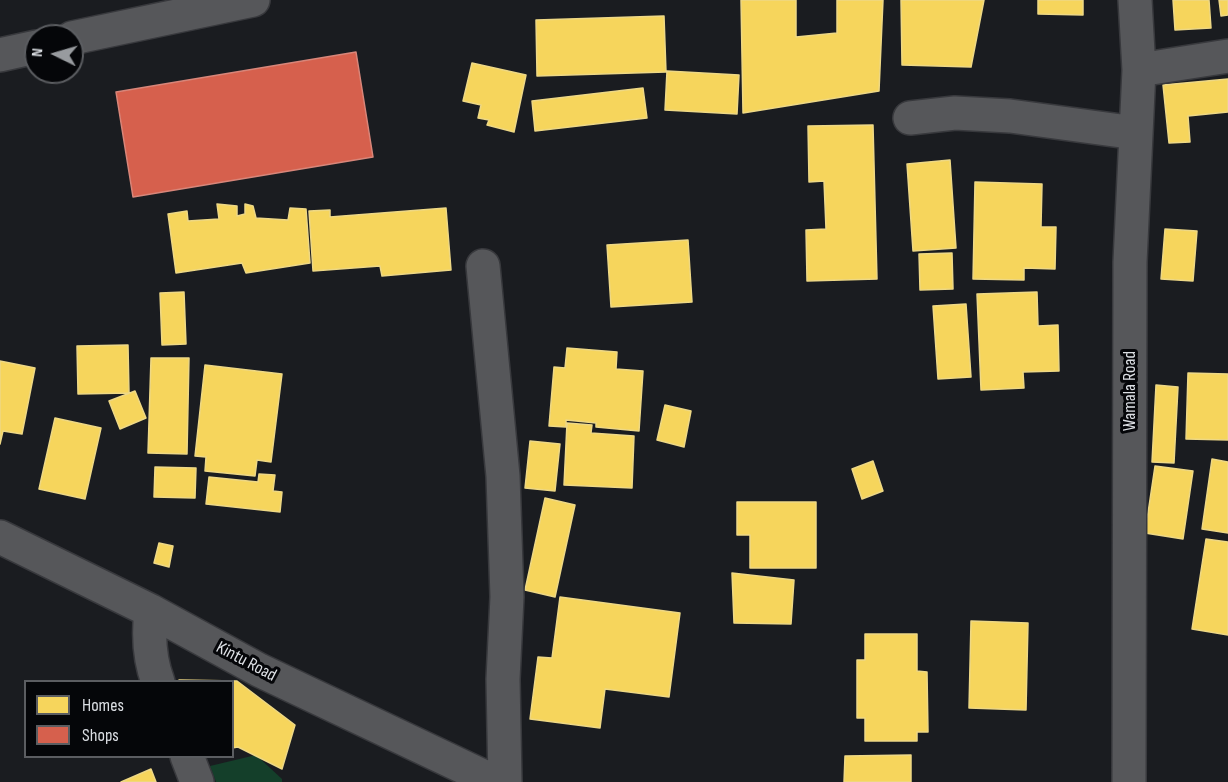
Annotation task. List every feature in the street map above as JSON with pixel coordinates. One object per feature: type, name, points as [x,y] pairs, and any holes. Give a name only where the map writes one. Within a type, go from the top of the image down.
[{"type":"street","points":[[84,33],[134,12],[253,0]]},
{"type":"street","name":"Wamala Road","points":[[1129,782],[1130,262],[1139,70],[1135,0]]},
{"type":"street","points":[[0,55],[24,49]]},
{"type":"street","points":[[1139,70],[1228,56]]},
{"type":"street","points":[[910,118],[955,113],[1010,116],[1136,133]]},
{"type":"street","points":[[483,266],[503,476],[507,597],[503,679],[505,782]]},
{"type":"street","name":"Kintu Road","points":[[0,537],[151,611],[259,670],[495,782]]},
{"type":"street","points":[[151,611],[148,628],[149,644],[151,660],[158,680]]},
{"type":"street","points":[[188,758],[196,782]]},
{"type":"green space","points":[[256,755],[282,779],[282,782],[216,782],[210,766]]},
{"type":"building: Homes","points":[[741,0],[796,0],[796,37],[837,33],[837,0],[883,0],[879,91],[743,113]]},
{"type":"building: Homes","points":[[901,0],[984,0],[971,67],[902,65]]},
{"type":"building: Homes","points":[[1038,0],[1083,0],[1083,15],[1038,14]]},
{"type":"building: Homes","points":[[1173,0],[1209,0],[1211,28],[1175,30]]},
{"type":"building: Homes","points":[[1219,0],[1228,0],[1228,15],[1221,16]]},
{"type":"building: Homes","points":[[664,16],[666,72],[537,76],[536,20]]},
{"type":"building: Homes","points":[[472,63],[526,75],[514,132],[487,125],[489,120],[478,118],[481,105],[463,101]]},
{"type":"building: Homes","points":[[667,71],[739,75],[737,114],[665,110]]},
{"type":"building: Homes","points":[[1228,79],[1228,112],[1188,116],[1190,142],[1169,143],[1163,85]]},
{"type":"building: Homes","points":[[643,88],[647,118],[535,131],[532,101]]},
{"type":"building: Homes","points":[[873,125],[877,279],[807,281],[806,230],[826,229],[824,181],[809,182],[808,126]]},
{"type":"building: Homes","points":[[950,160],[956,248],[913,251],[907,164]]},
{"type":"building: Homes","points":[[975,182],[1042,184],[1041,227],[1056,227],[1055,269],[1024,268],[1024,280],[973,279]]},
{"type":"building: Homes","points":[[217,204],[237,206],[237,216],[245,214],[245,204],[253,206],[256,218],[288,220],[290,208],[306,209],[310,263],[246,273],[242,263],[176,273],[168,214],[187,211],[188,221],[219,219]]},
{"type":"building: Homes","points":[[446,208],[451,270],[382,276],[380,266],[313,271],[309,211],[330,210],[330,217]]},
{"type":"building: Homes","points":[[1165,229],[1197,231],[1193,281],[1161,279]]},
{"type":"building: Homes","points":[[688,240],[692,302],[611,307],[607,245]]},
{"type":"building: Homes","points":[[952,253],[953,289],[920,290],[919,254]]},
{"type":"building: Homes","points":[[184,292],[186,344],[162,345],[160,293]]},
{"type":"building: Homes","points":[[1037,292],[1038,326],[1058,325],[1059,371],[1023,372],[1024,388],[981,390],[977,294]]},
{"type":"building: Homes","points":[[966,304],[971,377],[938,379],[933,306]]},
{"type":"building: Homes","points":[[128,345],[129,393],[78,394],[77,346]]},
{"type":"building: Homes","points":[[567,348],[617,352],[616,369],[643,371],[639,431],[596,427],[596,423],[566,420],[566,427],[549,426],[554,367],[565,368]]},
{"type":"building: Homes","points":[[151,358],[189,358],[187,454],[148,453]]},
{"type":"building: Homes","points":[[0,361],[35,368],[22,434],[3,431],[0,444]]},
{"type":"building: Homes","points":[[205,365],[282,374],[271,462],[257,460],[255,476],[205,471],[206,457],[195,456]]},
{"type":"building: Homes","points":[[1188,373],[1228,374],[1228,440],[1186,439]]},
{"type":"building: Homes","points":[[1156,385],[1178,387],[1174,463],[1152,462]]},
{"type":"building: Homes","points":[[135,391],[146,418],[120,429],[109,401]]},
{"type":"building: Homes","points":[[665,405],[691,411],[684,447],[657,440]]},
{"type":"building: Homes","points":[[55,418],[101,428],[85,499],[39,489]]},
{"type":"building: Homes","points":[[567,423],[592,425],[591,433],[634,436],[632,488],[564,485]]},
{"type":"building: Homes","points":[[530,441],[560,444],[555,491],[525,488]]},
{"type":"building: Homes","points":[[1212,459],[1228,462],[1228,533],[1202,529]]},
{"type":"building: Homes","points":[[873,461],[883,491],[862,499],[852,469]]},
{"type":"building: Homes","points":[[1155,466],[1193,471],[1183,539],[1145,533]]},
{"type":"building: Homes","points":[[155,467],[196,468],[195,498],[154,497]]},
{"type":"building: Homes","points":[[259,474],[275,475],[273,491],[282,492],[280,512],[206,504],[209,477],[258,482]]},
{"type":"building: Homes","points":[[545,498],[575,505],[555,597],[525,590]]},
{"type":"building: Homes","points":[[737,502],[816,502],[816,568],[750,568],[750,535],[737,535]]},
{"type":"building: Homes","points":[[1206,539],[1228,542],[1228,635],[1192,629]]},
{"type":"building: Homes","points":[[159,543],[173,546],[169,567],[154,563]]},
{"type":"building: Homes","points":[[732,573],[794,580],[791,624],[734,623]]},
{"type":"building: Homes","points":[[560,597],[680,613],[669,697],[605,689],[600,728],[530,719],[538,657],[552,658]]},
{"type":"building: Homes","points":[[971,621],[1028,623],[1026,710],[969,708]]},
{"type":"building: Homes","points":[[865,634],[917,634],[917,671],[927,672],[928,732],[917,732],[917,741],[865,741],[865,718],[857,718],[857,660],[865,660]]},
{"type":"building: Homes","points":[[234,681],[295,725],[282,769],[238,747],[234,748]]},
{"type":"building: Homes","points":[[911,755],[911,782],[844,782],[845,756]]},
{"type":"building: Homes","points":[[151,769],[156,782],[121,782]]},
{"type":"building: Shops","points":[[356,52],[373,157],[133,197],[116,92]]}]
